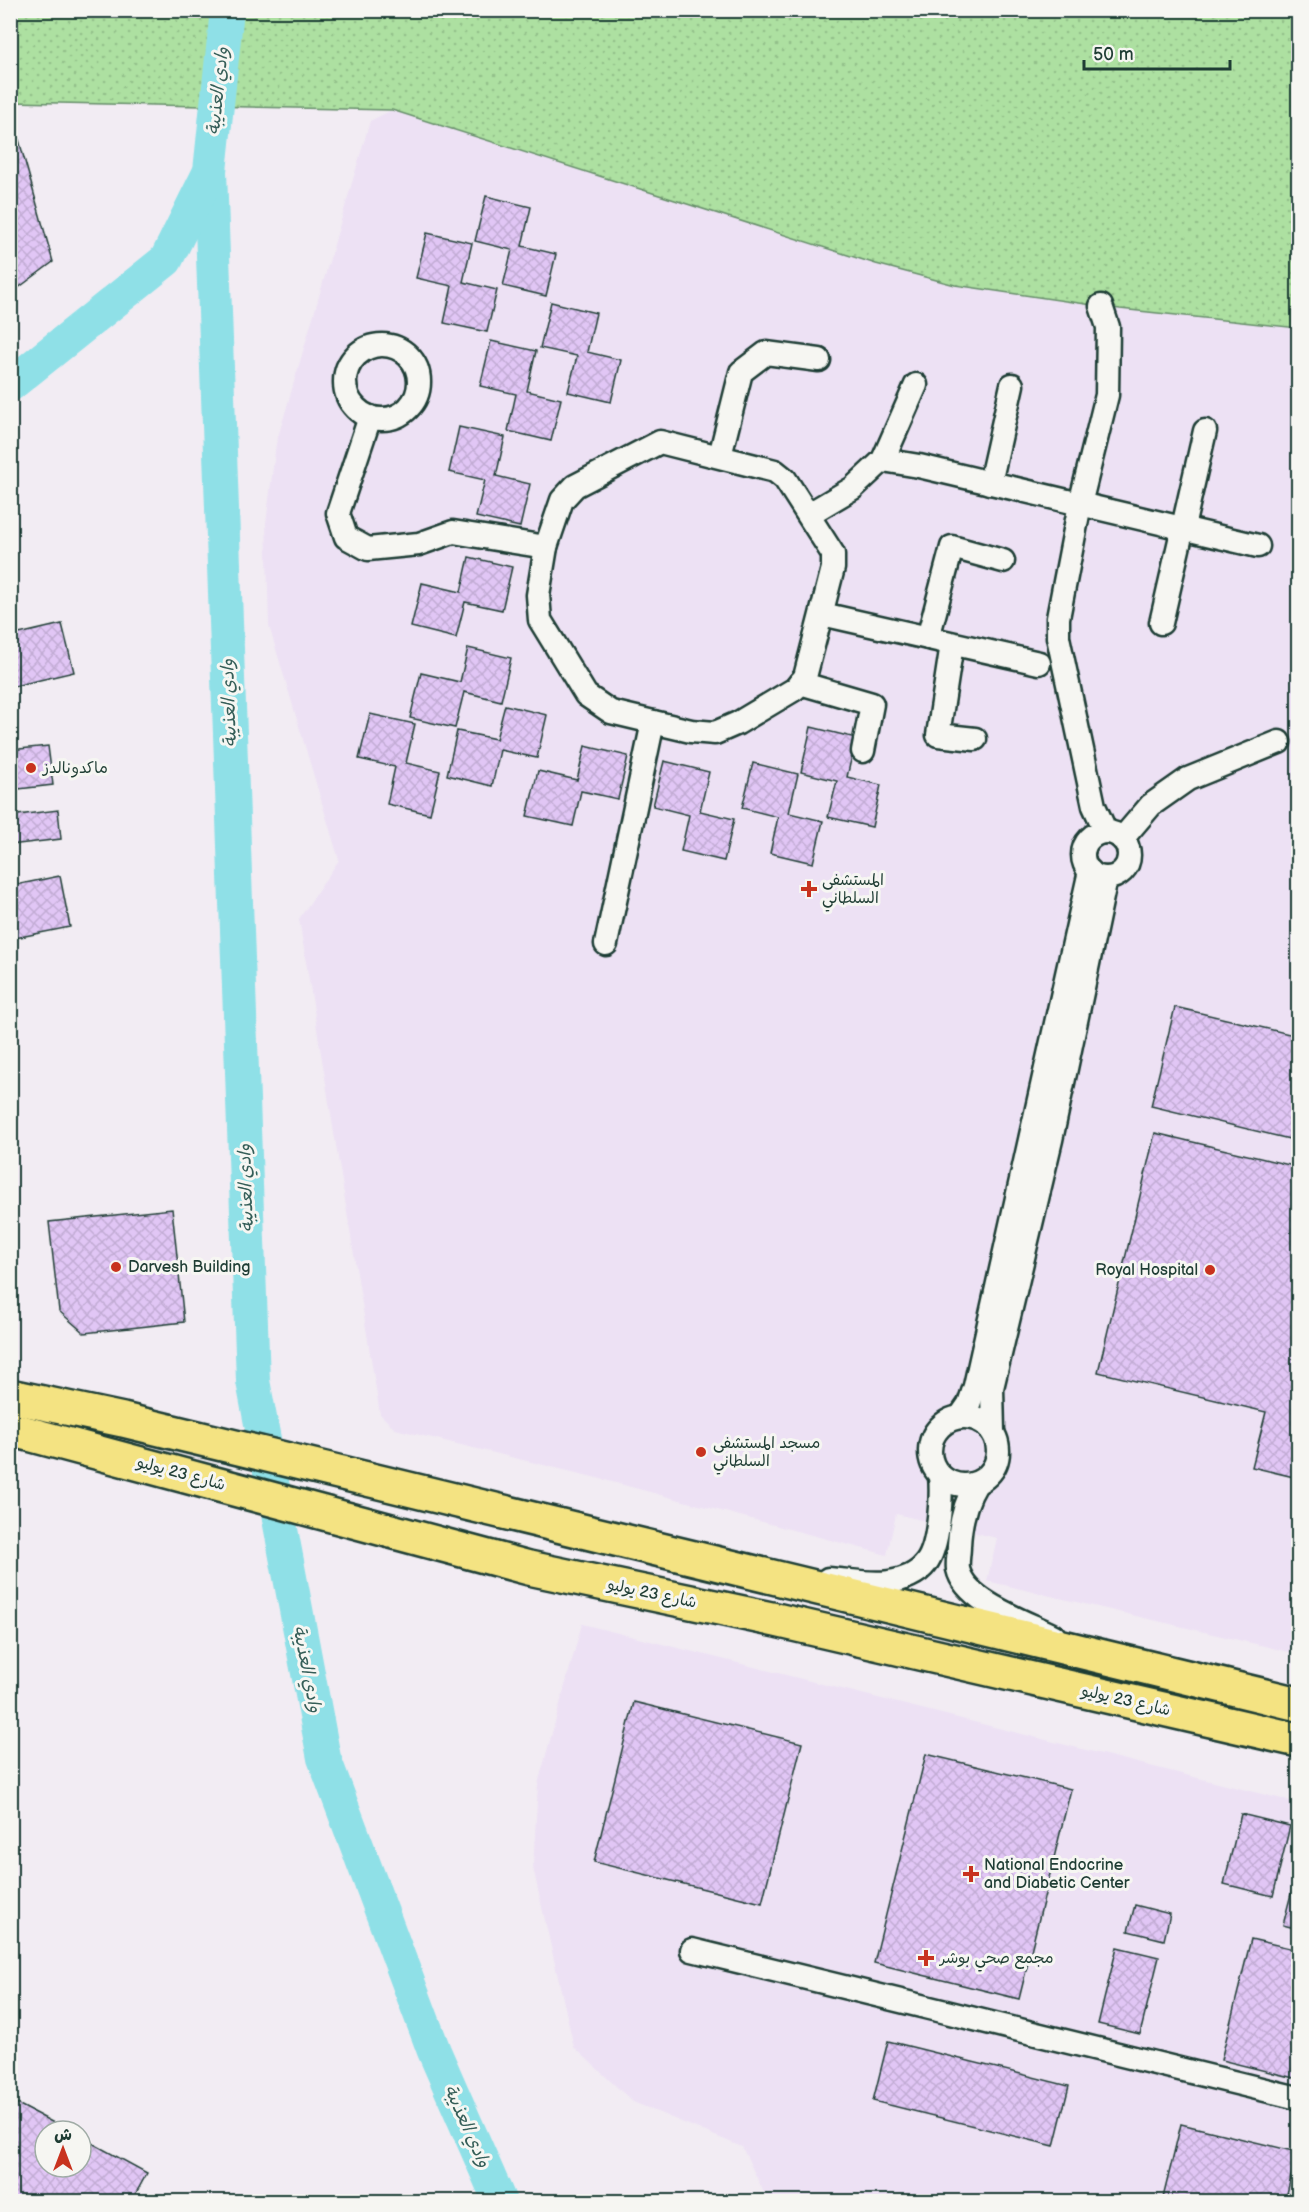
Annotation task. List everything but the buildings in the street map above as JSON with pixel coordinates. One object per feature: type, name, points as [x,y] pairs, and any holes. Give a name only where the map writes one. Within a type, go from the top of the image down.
[{"type":"main road","points":[[10,1378],[135,1413],[154,1427]]},
{"type":"main road","points":[[10,1396],[154,1427],[760,1575],[1080,1649],[1299,1704]]},
{"type":"main road","name":"شارع 23 يوليو","points":[[10,1429],[529,1568],[788,1623],[1298,1740]]},
{"type":"main road","points":[[10,1451],[86,1469],[137,1462]]},
{"type":"street","points":[[1101,306],[1108,327],[1107,395],[1080,504],[1058,618],[1058,637],[1094,806],[1114,835],[1128,848],[1128,862],[1119,874],[1098,875],[1084,861],[1084,848],[1092,837],[1114,835],[1188,779],[1279,742]]},
{"type":"street","points":[[720,456],[741,372],[766,353],[819,360]]},
{"type":"street","points":[[809,514],[853,488],[883,460],[916,386]]},
{"type":"street","points":[[990,483],[1012,386]]},
{"type":"street","points":[[370,417],[338,513],[346,537],[368,549],[420,544],[453,532],[546,547]]},
{"type":"street","points":[[1161,623],[1205,431]]},
{"type":"street","points":[[660,442],[672,443],[775,471],[785,479],[809,514],[833,554],[833,568],[805,677],[795,689],[738,723],[715,733],[611,712],[586,694],[540,620],[538,595],[546,547],[562,500],[575,486],[660,442]]},
{"type":"street","points":[[883,460],[1258,546]]},
{"type":"street","points":[[928,638],[952,547],[1003,561]]},
{"type":"street","points":[[822,614],[1039,663]]},
{"type":"street","points":[[952,644],[938,735],[975,739]]},
{"type":"street","points":[[800,683],[872,704],[863,751]]},
{"type":"street","points":[[606,944],[653,722]]},
{"type":"street","points":[[960,1417],[969,1404],[975,1386],[1098,875]]},
{"type":"street","points":[[993,1432],[979,1420],[960,1417],[941,1425],[930,1443],[933,1466],[940,1476],[957,1485],[976,1484],[986,1478],[998,1460],[999,1450],[993,1432],[992,1388],[1051,1140],[1098,875]]},
{"type":"street","points":[[760,1575],[888,1582],[918,1572],[929,1561],[941,1494],[940,1476]]},
{"type":"street","points":[[976,1484],[968,1499],[959,1534],[958,1569],[968,1588],[987,1603],[1080,1649]]},
{"type":"street","points":[[692,1950],[1299,2098]]},
{"type":"shaded area","name":"المستشفى السلطاني","points":[[392,110],[876,264],[955,285],[1120,309],[1298,328],[1298,1654],[987,1581],[997,1538],[896,1514],[887,1555],[597,1478],[395,1429],[380,1414],[299,919],[339,860],[269,626],[266,523],[276,444],[370,121]]},
{"type":"shaded area","name":"مجمع صحي بوشر","points":[[582,1624],[1298,1803],[1298,2201],[768,2201],[742,2147],[633,2102],[574,2047],[533,1868],[538,1784]]},
{"type":"green space","points":[[11,11],[1298,11],[1298,328],[1120,309],[955,285],[876,264],[392,110],[11,102]]},
{"type":"waterway","name":"وادي العذيبة","points":[[10,385],[166,260],[210,171],[227,10]]},
{"type":"waterway","name":"وادي العذيبة","points":[[210,171],[253,1381],[324,1758],[434,2051],[500,2202]]},
{"type":"place","name":"ماكدونالدز","points":[[31,768]]},
{"type":"place","name":"المستشفى السلطاني","points":[[809,889]]},
{"type":"place","name":"Darvesh Building","points":[[116,1267]]},
{"type":"place","name":"Royal Hospital","points":[[1210,1270]]},
{"type":"place","name":"مسجد المستشفى السلطاني","points":[[701,1452]]},
{"type":"place","name":"National Endocrine and Diabetic Center","points":[[971,1874]]},
{"type":"place","name":"مجمع صحي بوشر","points":[[926,1958]]}]
